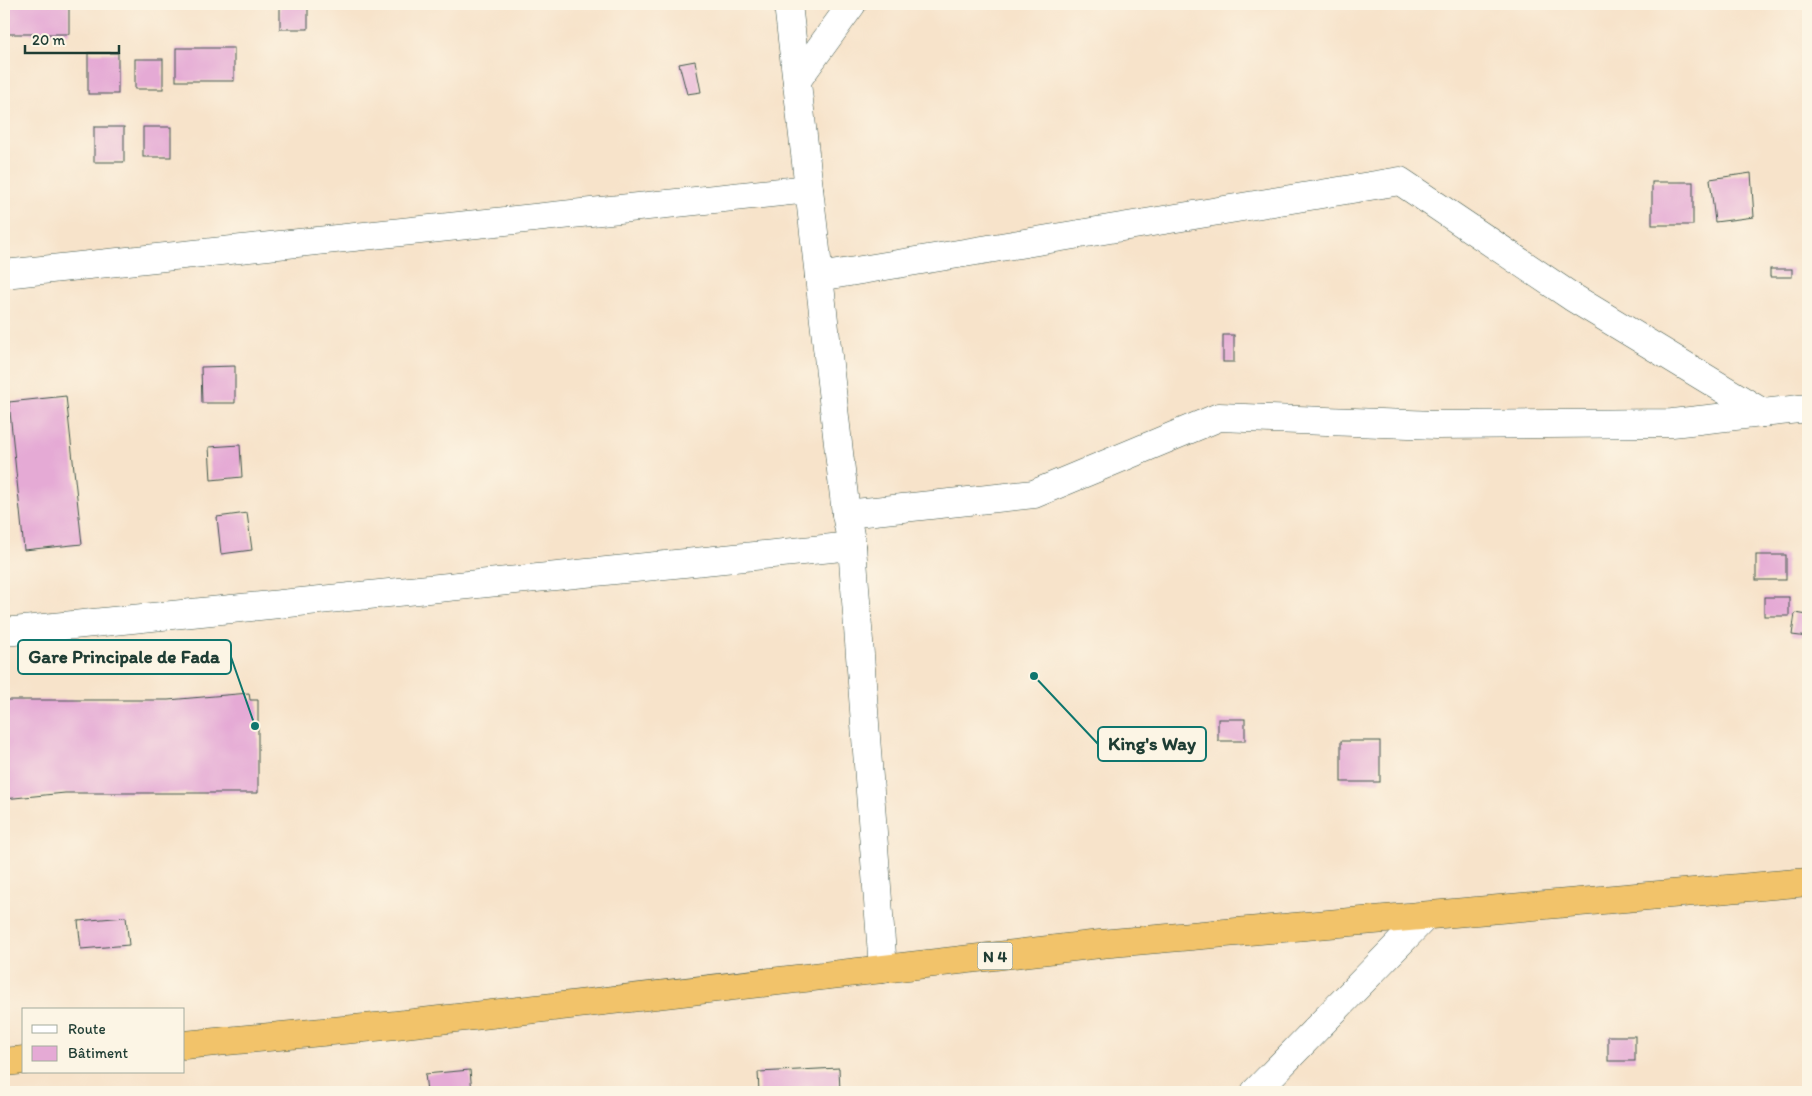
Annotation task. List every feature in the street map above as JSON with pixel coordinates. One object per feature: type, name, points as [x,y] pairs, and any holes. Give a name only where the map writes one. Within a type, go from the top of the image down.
[{"type":"highway","name":"N 4","points":[[185,1045],[396,1025],[1100,944],[1808,882]]},
{"type":"highway","points":[[4,1062],[22,1060]]},
{"type":"street","points":[[788,4],[846,514],[852,546],[883,969]]},
{"type":"street","points":[[797,80],[852,4]]},
{"type":"street","points":[[819,278],[1400,181],[1572,297],[1763,413]]},
{"type":"street","points":[[4,274],[809,189]]},
{"type":"street","points":[[846,514],[1034,494],[1219,418],[1445,425],[1672,423],[1808,408]]},
{"type":"street","points":[[4,632],[852,546]]},
{"type":"street","points":[[1255,1092],[1426,916]]},
{"type":"building","points":[[8,4],[69,4],[69,34],[8,34]]},
{"type":"building","points":[[280,4],[308,4],[308,29],[280,29]]},
{"type":"building","points":[[176,48],[234,48],[234,81],[176,81]]},
{"type":"building","points":[[88,53],[118,53],[118,94],[88,94]]},
{"type":"building","points":[[135,59],[163,59],[163,89],[135,89]]},
{"type":"building","points":[[695,61],[701,92],[687,94],[679,64]]},
{"type":"building","points":[[94,127],[124,127],[124,162],[94,162]]},
{"type":"building","points":[[143,127],[171,127],[171,157],[143,157]]},
{"type":"building","points":[[1751,173],[1754,217],[1715,222],[1710,179]]},
{"type":"building","points":[[1652,182],[1693,182],[1693,225],[1652,225]]},
{"type":"building","points":[[1770,269],[1792,269],[1792,277],[1770,277]]},
{"type":"building","points":[[1223,335],[1234,335],[1234,362],[1223,362]]},
{"type":"building","points":[[235,366],[235,403],[202,403],[201,367]]},
{"type":"building","points":[[66,396],[82,544],[24,550],[9,402]]},
{"type":"building","points":[[240,445],[242,477],[211,480],[209,447]]},
{"type":"building","points":[[247,513],[252,550],[221,554],[217,517]]},
{"type":"building","points":[[1756,555],[1786,555],[1786,580],[1756,580]]},
{"type":"building","points":[[1764,597],[1789,597],[1789,616],[1764,616]]},
{"type":"building","points":[[1795,613],[1808,615],[1808,637],[1792,635]]},
{"type":"building","points":[[249,693],[250,700],[258,700],[258,793],[65,793],[4,799],[4,700],[168,700]]},
{"type":"building","points":[[1218,719],[1245,719],[1245,741],[1218,741]]},
{"type":"building","points":[[1341,741],[1380,741],[1380,782],[1341,782]]},
{"type":"building","points":[[126,917],[129,945],[81,949],[78,921]]},
{"type":"building","points":[[1608,1036],[1635,1036],[1635,1061],[1608,1061]]},
{"type":"building","points":[[839,1068],[840,1092],[759,1092],[758,1072]]},
{"type":"building","points":[[470,1070],[472,1092],[427,1092],[425,1074]]},
{"type":"place","name":"King's Way","points":[[1034,676]]},
{"type":"place","name":"Gare Principale de Fada","points":[[255,726]]}]
